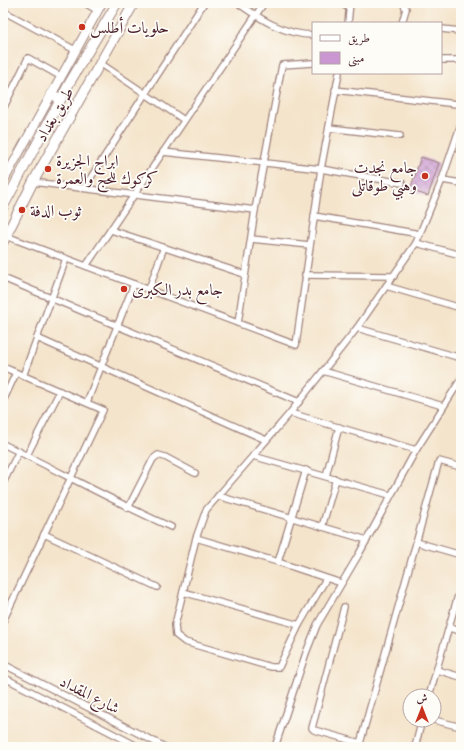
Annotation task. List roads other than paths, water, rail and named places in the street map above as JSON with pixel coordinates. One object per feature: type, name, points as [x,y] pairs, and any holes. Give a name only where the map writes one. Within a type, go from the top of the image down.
[{"type":"main road","points":[[3,182],[50,94],[102,3]]},
{"type":"main road","name":"طريق بغداد","points":[[3,207],[6,193],[116,3]]},
{"type":"main road","name":"طريق بغداد","points":[[4,239],[33,182],[134,3]]},
{"type":"main road","points":[[79,67],[93,77]]},
{"type":"main road","points":[[50,94],[61,99]]},
{"type":"street","points":[[3,8],[6,3]]},
{"type":"street","points":[[85,3],[98,10]]},
{"type":"street","points":[[84,188],[204,3]]},
{"type":"street","points":[[238,3],[256,16],[292,33],[312,35]]},
{"type":"street","points":[[86,266],[264,3]]},
{"type":"street","points":[[341,3],[350,6],[348,22]]},
{"type":"street","points":[[402,22],[406,9],[404,3]]},
{"type":"street","points":[[3,11],[75,50]]},
{"type":"street","points":[[442,29],[461,31]]},
{"type":"street","points":[[3,109],[28,58],[60,76]]},
{"type":"street","points":[[442,60],[461,60]]},
{"type":"street","points":[[100,63],[145,92],[184,120]]},
{"type":"street","points":[[238,323],[244,274],[282,65],[312,63]]},
{"type":"street","points":[[4,239],[86,266],[296,345],[321,169],[338,74]]},
{"type":"street","points":[[335,90],[457,104]]},
{"type":"street","points":[[326,579],[299,624],[282,665],[276,668],[271,668],[180,639],[176,635],[175,625],[196,538],[206,510],[299,402],[357,328],[416,243],[442,180],[460,132],[461,124]]},
{"type":"street","points":[[329,128],[400,136]]},
{"type":"street","points":[[163,152],[263,164],[321,169],[402,183]]},
{"type":"street","points":[[442,180],[461,183]]},
{"type":"street","points":[[33,182],[255,210]]},
{"type":"street","points":[[314,216],[420,234]]},
{"type":"street","points":[[111,230],[244,274]]},
{"type":"street","points":[[251,239],[310,245]]},
{"type":"street","points":[[416,243],[461,255]]},
{"type":"street","points":[[149,289],[164,247]]},
{"type":"street","points":[[23,376],[53,298],[66,259]]},
{"type":"street","points":[[305,275],[394,276]]},
{"type":"street","points":[[3,278],[299,402]]},
{"type":"street","points":[[87,402],[134,284]]},
{"type":"street","points":[[386,286],[461,308]]},
{"type":"street","points":[[357,328],[461,358]]},
{"type":"street","points":[[37,338],[266,440]]},
{"type":"street","points":[[3,367],[103,410],[3,621]]},
{"type":"street","points":[[323,371],[442,406]]},
{"type":"street","points":[[3,401],[16,373]]},
{"type":"street","points":[[275,747],[306,653],[318,625],[367,540],[390,494],[442,406],[461,379]]},
{"type":"street","points":[[27,455],[60,391]]},
{"type":"street","points":[[290,413],[416,450]]},
{"type":"street","points":[[326,476],[339,427]]},
{"type":"street","points":[[3,444],[71,477],[128,508],[171,527]]},
{"type":"street","points":[[3,483],[19,452]]},
{"type":"street","points":[[128,508],[153,458],[158,455],[165,457],[195,473]]},
{"type":"street","points":[[254,456],[390,494]]},
{"type":"street","points":[[344,607],[312,728],[314,730],[360,745],[439,461],[461,467]]},
{"type":"street","points":[[278,562],[306,470]]},
{"type":"street","points":[[322,527],[336,479]]},
{"type":"street","points":[[218,496],[367,540]]},
{"type":"street","points":[[44,534],[156,587]]},
{"type":"street","points":[[196,538],[278,562],[341,583]]},
{"type":"street","points":[[416,542],[461,555]]},
{"type":"street","points":[[431,688],[461,585]]},
{"type":"street","points":[[183,592],[299,624]]},
{"type":"street","points":[[449,628],[461,631]]},
{"type":"street","name":"شارع المقداد","points":[[3,664],[165,747]]},
{"type":"street","points":[[437,670],[461,677]]},
{"type":"street","name":"شارع المقداد","points":[[3,677],[138,747]]},
{"type":"street","points":[[442,722],[461,727]]},
{"type":"street","points":[[415,747],[420,728]]},
{"type":"place","name":"حلويات أطلس","points":[[82,27]]},
{"type":"place","name":"ابراج الجزيرة كركوك للحج والعمرة","points":[[48,169]]},
{"type":"place","name":"جامع نجدت وهبي طوقاتلى","points":[[425,176]]},
{"type":"place","name":"ثوب الدفة","points":[[22,210]]},
{"type":"place","name":"جامع بدر الكبرى","points":[[124,289]]}]
